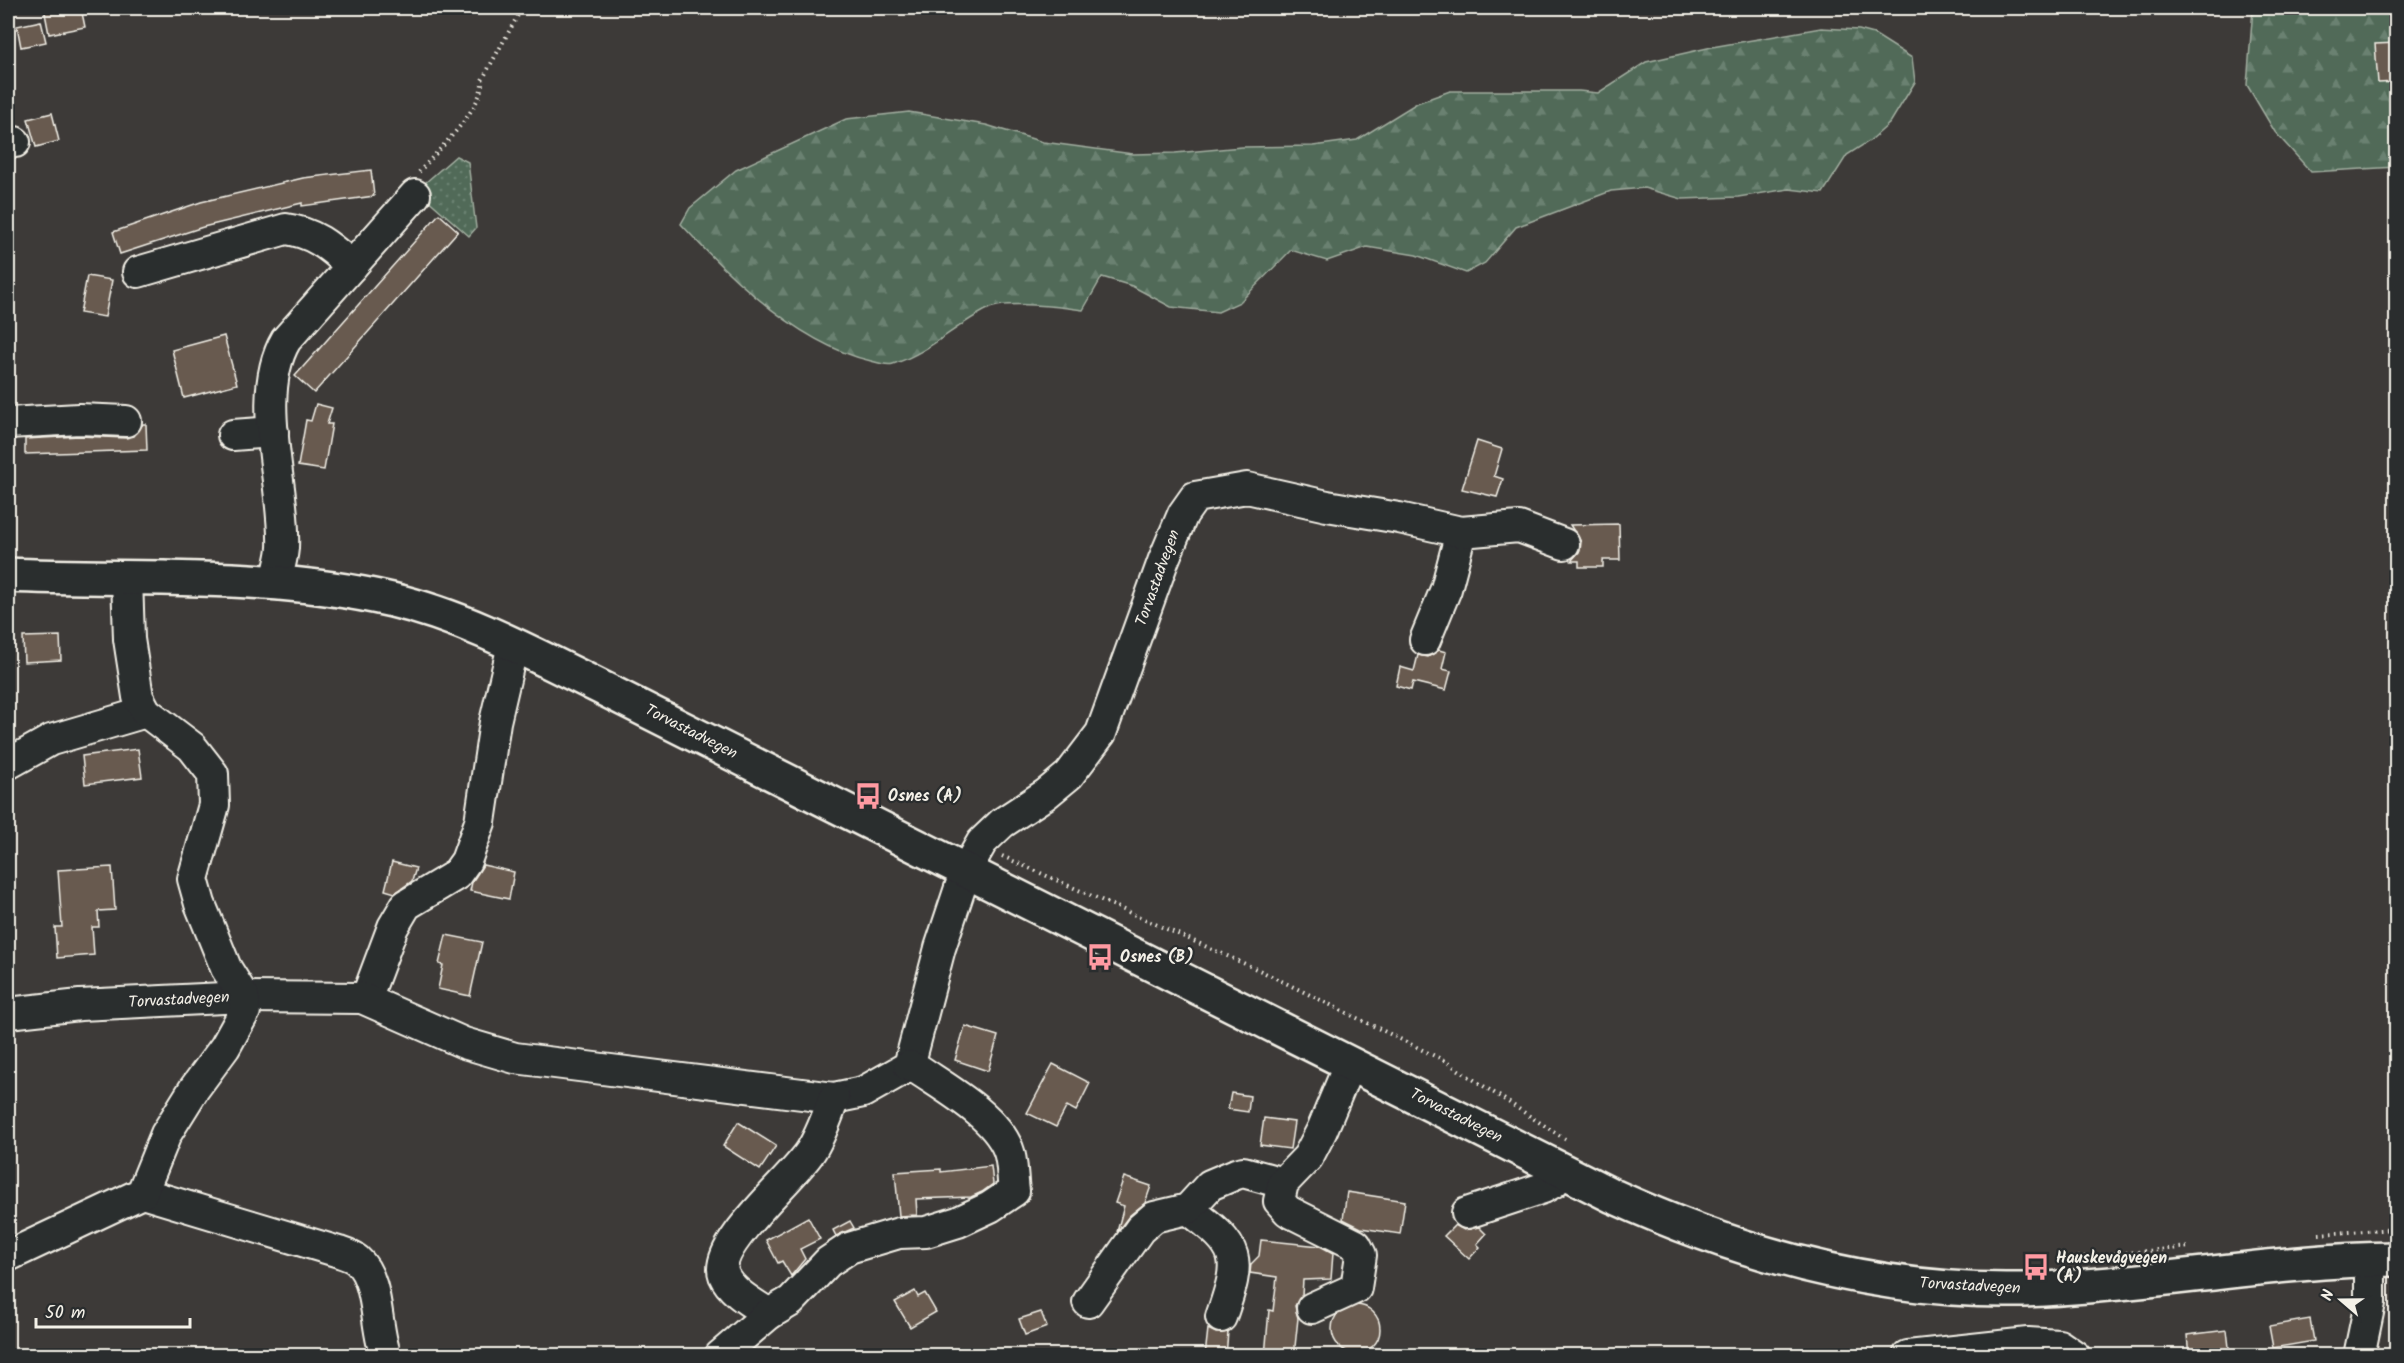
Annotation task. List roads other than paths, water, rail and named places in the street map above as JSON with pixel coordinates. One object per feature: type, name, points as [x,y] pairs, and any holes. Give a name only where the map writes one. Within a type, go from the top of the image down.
[{"type":"main road","name":"Torvastadvegen","points":[[8,575],[275,584],[326,588],[393,600],[442,615],[513,645],[972,858],[1350,1063],[1568,1157],[1654,1215],[1733,1245],[1819,1269],[1897,1282],[1966,1288],[2044,1289],[2383,1259]]},
{"type":"street","points":[[275,584],[283,549],[273,432],[273,375],[278,354],[286,340],[415,195]]},
{"type":"street","points":[[138,272],[286,229],[306,232],[322,240],[352,266]]},
{"type":"street","points":[[8,423],[79,419],[126,421]]},
{"type":"street","points":[[233,435],[273,432]]},
{"type":"street","name":"Torvastadvegen","points":[[909,1066],[940,948],[972,858],[1002,823],[1046,794],[1069,775],[1101,733],[1164,559],[1183,514],[1195,497],[1247,488],[1327,507],[1399,518],[1461,532],[1519,527],[1564,544]]},
{"type":"street","points":[[1425,640],[1446,589],[1461,532]]},
{"type":"street","points":[[8,764],[51,740],[146,712],[138,697],[132,673],[127,578]]},
{"type":"street","points":[[366,999],[393,927],[406,905],[456,875],[466,861],[480,822],[495,722],[513,645]]},
{"type":"street","name":"Torvastadvegen","points":[[8,1013],[80,1005],[243,997],[226,968],[200,904],[193,879],[214,805],[213,774],[192,747],[146,712]]},
{"type":"street","points":[[142,1193],[166,1134],[194,1089],[225,1047],[245,1011],[243,997],[366,999],[464,1043],[515,1058],[834,1098],[863,1092],[909,1066],[919,1070],[980,1113],[1009,1150],[1014,1191],[990,1207],[958,1222],[926,1233],[899,1233],[849,1248],[828,1262],[790,1301],[769,1314],[720,1356]]},
{"type":"street","points":[[1312,1308],[1356,1287],[1361,1254],[1356,1245],[1288,1211],[1279,1201],[1283,1183],[1308,1157],[1350,1063]]},
{"type":"street","points":[[769,1314],[738,1292],[724,1274],[723,1260],[735,1239],[767,1198],[812,1150],[834,1098]]},
{"type":"street","points":[[1467,1213],[1544,1188],[1554,1182],[1568,1157]]},
{"type":"street","points":[[1088,1302],[1140,1229],[1154,1217],[1188,1209],[1210,1185],[1243,1172],[1283,1183]]},
{"type":"street","points":[[8,1256],[142,1193],[339,1252],[357,1260],[368,1278],[375,1300],[386,1356]]},
{"type":"street","points":[[1188,1209],[1223,1239],[1234,1254],[1236,1269],[1221,1317]]},
{"type":"street","points":[[2359,1356],[2370,1303],[2383,1259]]},
{"type":"street","points":[[1908,1356],[2028,1343],[2059,1345],[2075,1356]]},
{"type":"place","name":"Osnes (A)","points":[[868,796]]},
{"type":"place","name":"Osnes (B)","points":[[1100,957]]},
{"type":"place","name":"Hauskevågvegen (A)","points":[[2036,1267]]}]
